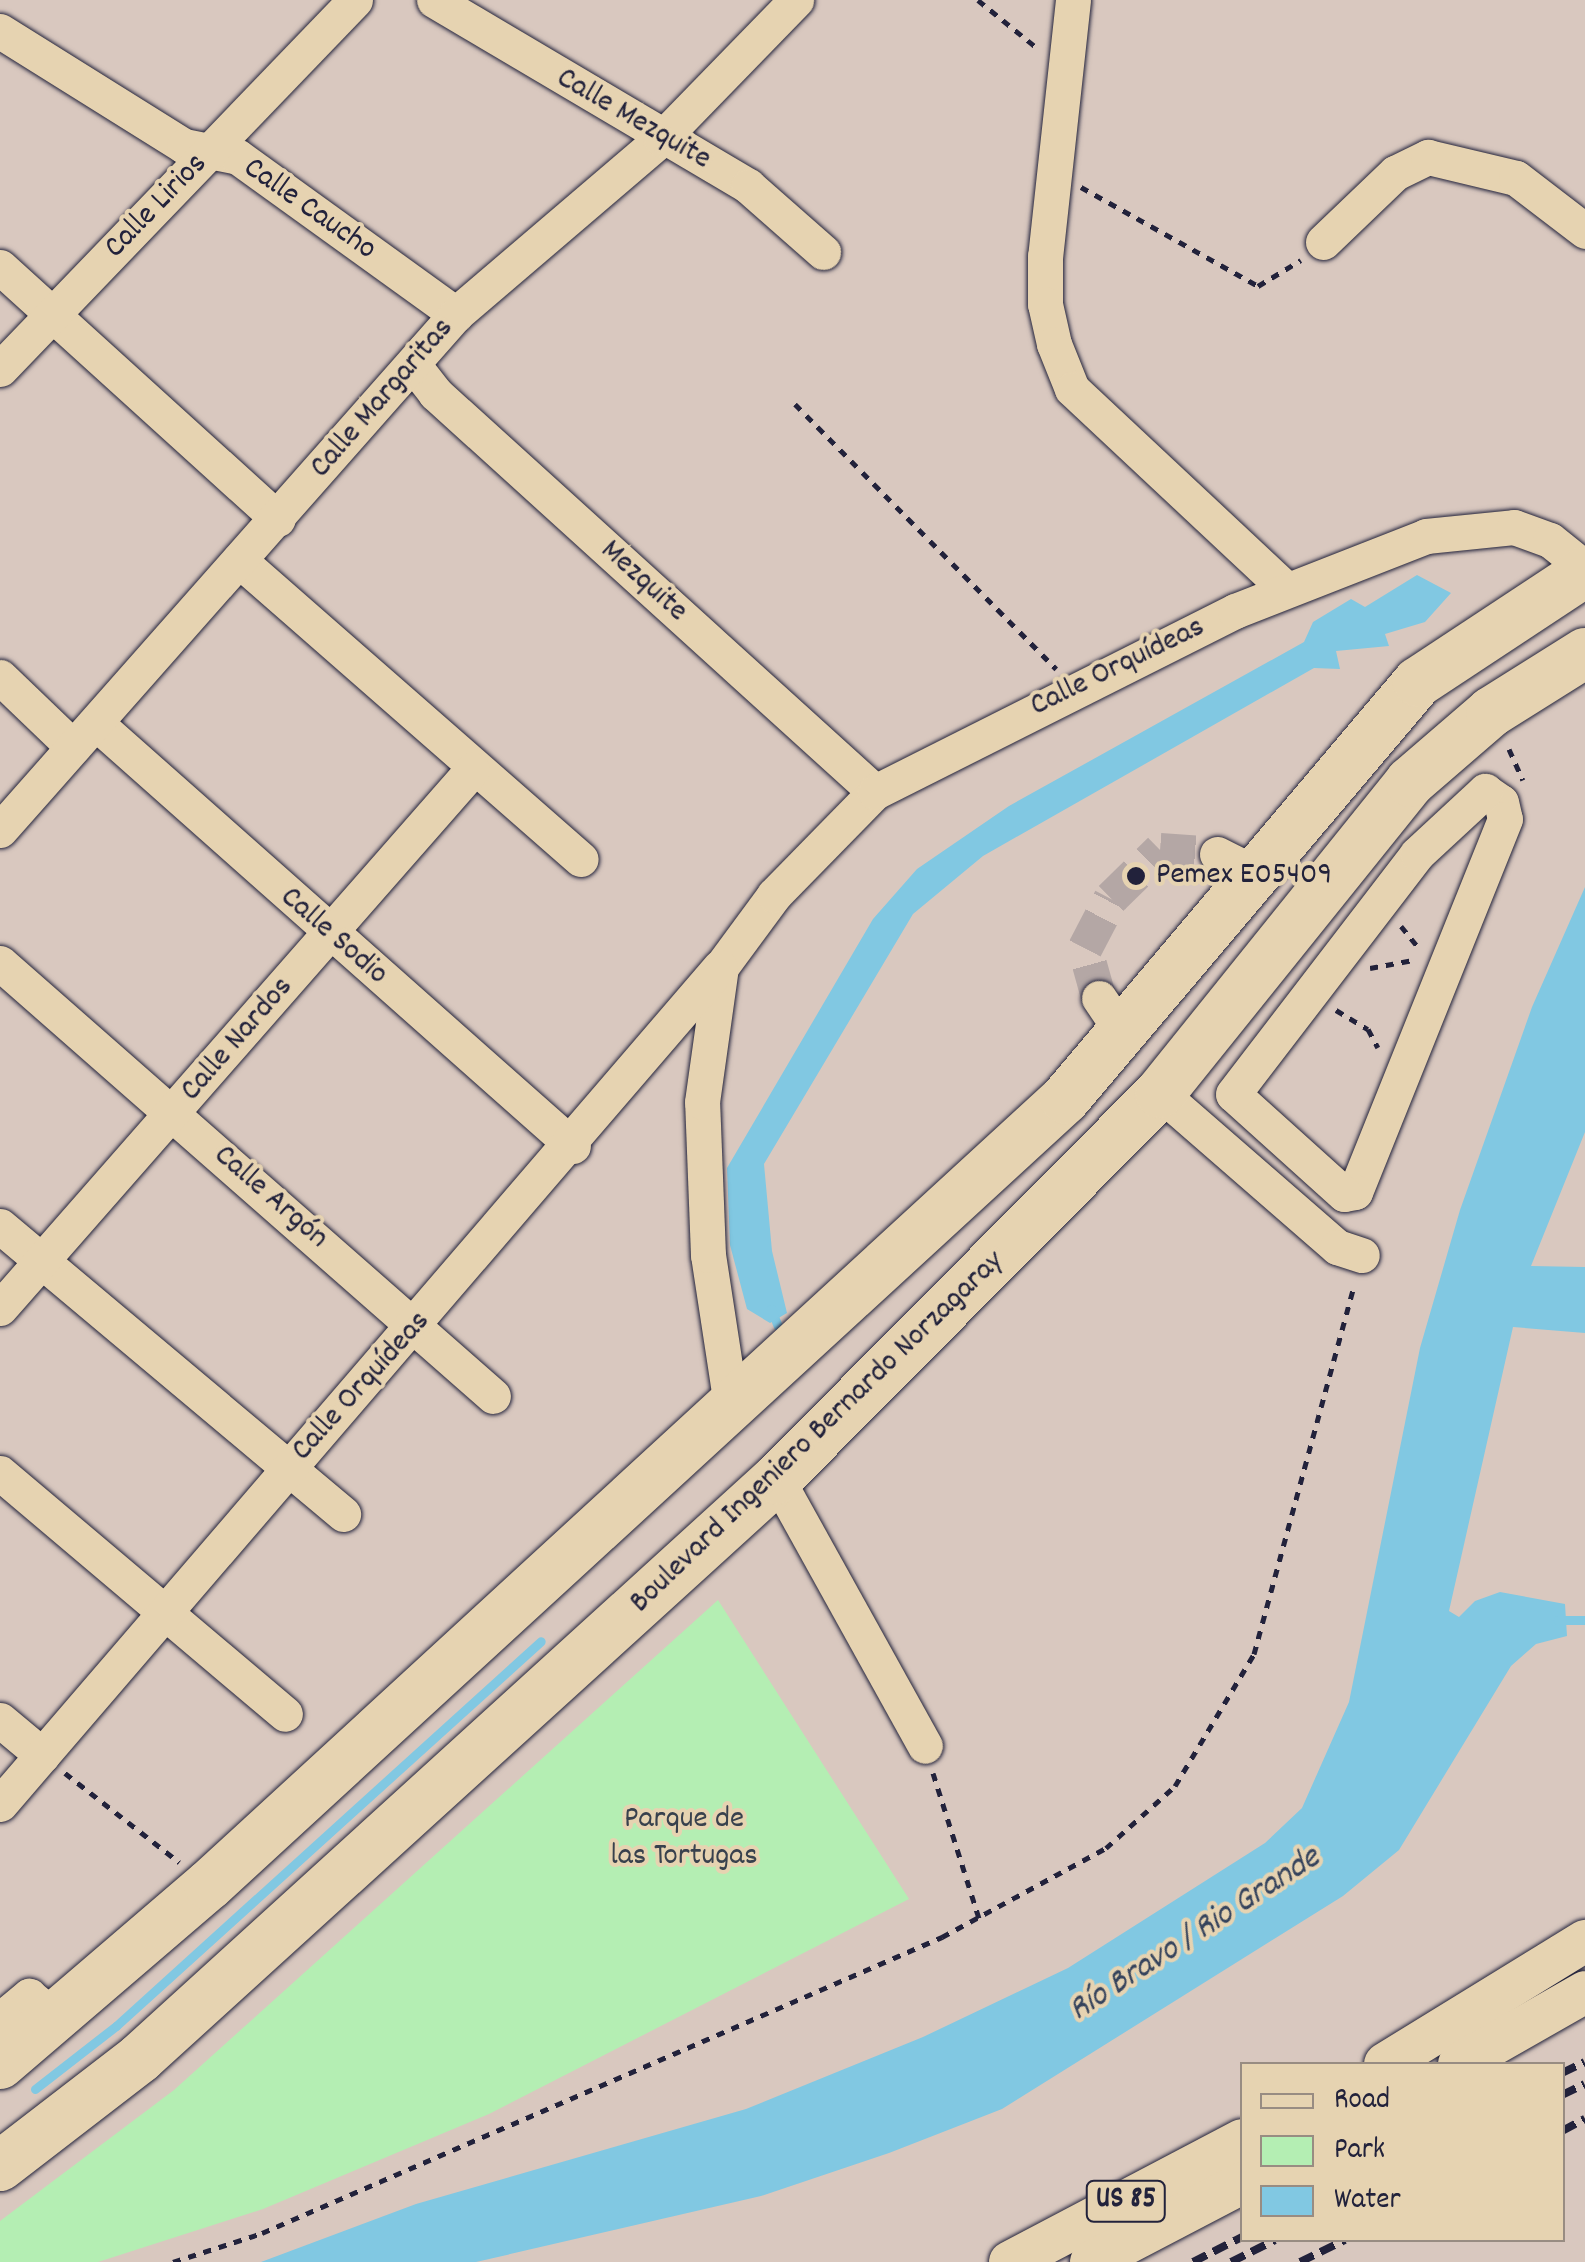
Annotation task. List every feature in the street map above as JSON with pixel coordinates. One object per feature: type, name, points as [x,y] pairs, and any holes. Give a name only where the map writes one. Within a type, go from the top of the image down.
[{"type":"highway","points":[[0,2064],[42,2007],[209,1885],[922,1233],[1111,1016],[1202,938],[1235,863],[1418,682],[1585,570]]},
{"type":"highway","name":"Boulevard Ingeniero Bernardo Norzagaray","points":[[0,2166],[140,2058],[778,1479],[1160,1092],[1410,782],[1491,712],[1585,653]]},
{"type":"highway","points":[[1202,938],[1248,980]]},
{"type":"main road","points":[[1387,2062],[1585,1941]]},
{"type":"main road","points":[[1462,2062],[1585,1992]]},
{"type":"main road","name":"US 85","points":[[1010,2262],[1240,2141]]},
{"type":"main road","name":"US 85","points":[[1091,2262],[1240,2184]]},
{"type":"street","name":"Calle Lirios","points":[[0,370],[355,0]]},
{"type":"street","name":"Calle Mezquite","points":[[434,0],[661,139],[748,186],[822,252]]},
{"type":"street","name":"Calle Margaritas","points":[[0,830],[415,367],[456,314],[661,139],[796,0]]},
{"type":"street","points":[[1073,0],[1045,304],[1072,389],[1112,431],[1285,588]]},
{"type":"street","name":"Calle Caucho","points":[[0,31],[184,146],[238,157],[456,314]]},
{"type":"street","points":[[1322,242],[1394,173],[1428,157],[1516,178],[1585,230]]},
{"type":"street","points":[[0,267],[278,519]]},
{"type":"street","name":"Mezquite","points":[[415,367],[435,393],[874,792]]},
{"type":"street","name":"Calle Orquídeas","points":[[0,1804],[288,1468],[417,1327],[573,1146],[774,896],[874,792],[1075,688],[1285,588],[1426,536],[1514,527],[1550,540],[1585,570]]},
{"type":"street","points":[[239,560],[472,770],[581,859]]},
{"type":"street","name":"Calle Sodio","points":[[0,677],[85,736],[330,936],[573,1146]]},
{"type":"street","name":"Calle Nardos","points":[[0,1308],[472,770]]},
{"type":"street","points":[[1485,791],[1502,802],[1505,819],[1356,1192],[1347,1195],[1233,1094],[1417,854],[1485,791]]},
{"type":"street","name":"Calle Argón","points":[[0,963],[493,1396]]},
{"type":"street","name":"Calle Orquídeas","points":[[720,967],[702,1102],[708,1255],[730,1405]]},
{"type":"street","points":[[1160,1092],[1337,1248],[1362,1255]]},
{"type":"street","points":[[0,1226],[343,1514]]},
{"type":"street","points":[[0,1473],[285,1714]]},
{"type":"street","points":[[778,1479],[925,1746]]},
{"type":"street","points":[[0,1720],[42,1755]]},
{"type":"street","points":[[0,2020],[42,2007]]},
{"type":"path","points":[[978,0],[1052,60],[1070,63]]},
{"type":"path","points":[[1058,174],[1258,286],[1276,281],[1322,242]]},
{"type":"path","points":[[795,404],[1075,688]]},
{"type":"path","points":[[1491,712],[1524,792]]},
{"type":"path","points":[[1358,966],[1409,962],[1430,945]]},
{"type":"path","points":[[1326,1007],[1368,1029],[1381,1056]]},
{"type":"path","points":[[173,2262],[262,2233],[978,1918],[1106,1848],[1175,1786],[1214,1730],[1254,1654],[1273,1598],[1362,1255]]},
{"type":"path","points":[[925,1746],[978,1918]]},
{"type":"path","points":[[42,1755],[209,1885]]},
{"type":"green space","name":"Parque de las Tortugas","points":[[718,1600],[909,1899],[489,2114],[263,2209],[98,2262],[0,2262],[0,2221],[174,2090]]},
{"type":"water","points":[[1417,575],[1451,593],[1425,622],[1385,634],[1389,646],[1336,651],[1340,669],[1314,668],[983,856],[913,914],[764,1164],[772,1251],[787,1313],[770,1323],[747,1309],[730,1245],[727,1168],[873,919],[917,869],[1009,806],[1304,642],[1313,622],[1351,599],[1365,607]]},
{"type":"water","name":"Río Bravo / Rio Grande","points":[[1585,887],[1585,1132],[1531,1266],[1585,1267],[1585,1333],[1513,1327],[1449,1611],[1459,1617],[1475,1601],[1500,1592],[1565,1604],[1567,1636],[1536,1644],[1511,1666],[1399,1850],[1343,1896],[1002,2109],[889,2153],[761,2196],[476,2262],[261,2262],[416,2204],[746,2109],[923,2037],[1068,1968],[1265,1843],[1302,1808],[1349,1702],[1420,1348],[1460,1210],[1532,1007]]},
{"type":"waterway","points":[[771,1309],[778,1326]]},
{"type":"waterway","points":[[1558,1620],[1585,1620]]},
{"type":"waterway","points":[[35,2089],[116,2026],[541,1641]]},
{"type":"tunnel","points":[[1099,998],[1085,948],[1111,898],[1160,850],[1217,854]]},
{"type":"railway","points":[[1565,2072],[1585,2062]]},
{"type":"railway","points":[[1565,2094],[1585,2084]]},
{"type":"railway","points":[[1565,2129],[1585,2119]]},
{"type":"railway","points":[[1193,2262],[1240,2238]]},
{"type":"railway","points":[[1231,2262],[1271,2242]]},
{"type":"railway","points":[[1300,2262],[1341,2242]]},
{"type":"place","name":"Pemex E05409","points":[[1136,876]]}]
